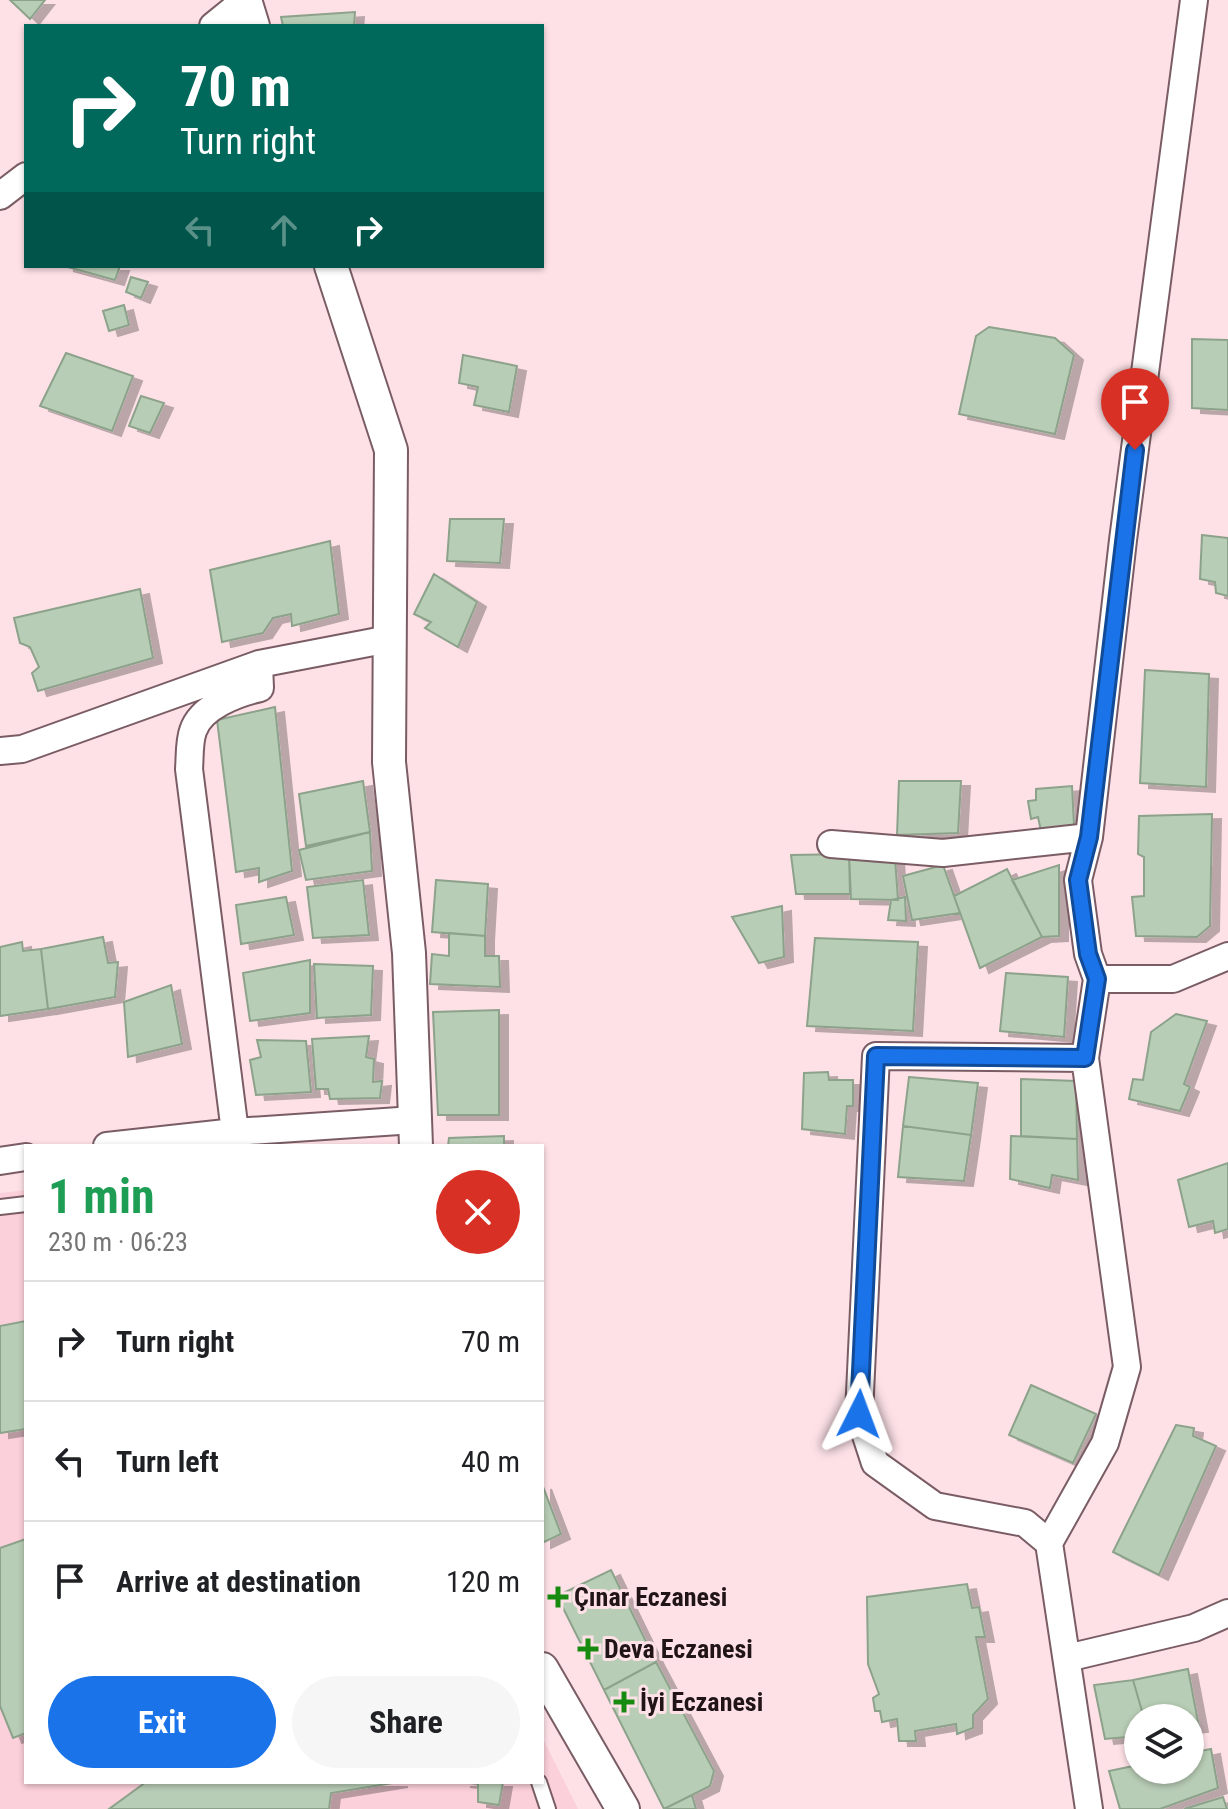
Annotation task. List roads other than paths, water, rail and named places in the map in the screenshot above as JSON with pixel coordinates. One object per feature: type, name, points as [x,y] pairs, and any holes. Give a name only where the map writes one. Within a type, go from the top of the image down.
[{"type":"street","points":[[215,24],[245,0],[252,24]]},
{"type":"street","points":[[1089,1809],[1049,1543],[1105,1443],[1127,1367],[1085,1058],[1097,979],[1088,954],[1078,880],[1089,837],[1123,540],[1194,0]]},
{"type":"street","points":[[0,196],[24,178]]},
{"type":"street","points":[[125,1144],[235,1132],[415,1133],[409,953],[389,762],[391,450],[332,268]]},
{"type":"street","points":[[0,751],[22,749],[259,664],[389,639]]},
{"type":"street","points":[[235,1132],[189,769],[193,729],[211,709],[240,693],[260,688],[259,664]]},
{"type":"street","points":[[831,844],[943,853],[1089,837]]},
{"type":"street","points":[[1097,979],[1173,979],[1228,956]]},
{"type":"street","points":[[1049,1543],[1025,1523],[935,1506],[875,1463],[859,1414],[876,1056],[1085,1058]]},
{"type":"street","points":[[0,1161],[24,1157]]},
{"type":"street","points":[[1067,1658],[1194,1628],[1228,1613]]},
{"type":"street","points":[[544,1673],[615,1802]]},
{"type":"lane","points":[[0,1207],[24,1204]]},
{"type":"lane","points":[[540,1784],[548,1809]]},
{"type":"place","name":"Çınar Eczanesi","points":[[558,1597]]},
{"type":"place","name":"Deva Eczanesi","points":[[588,1649]]},
{"type":"place","name":"İyi Eczanesi","points":[[624,1702]]}]
